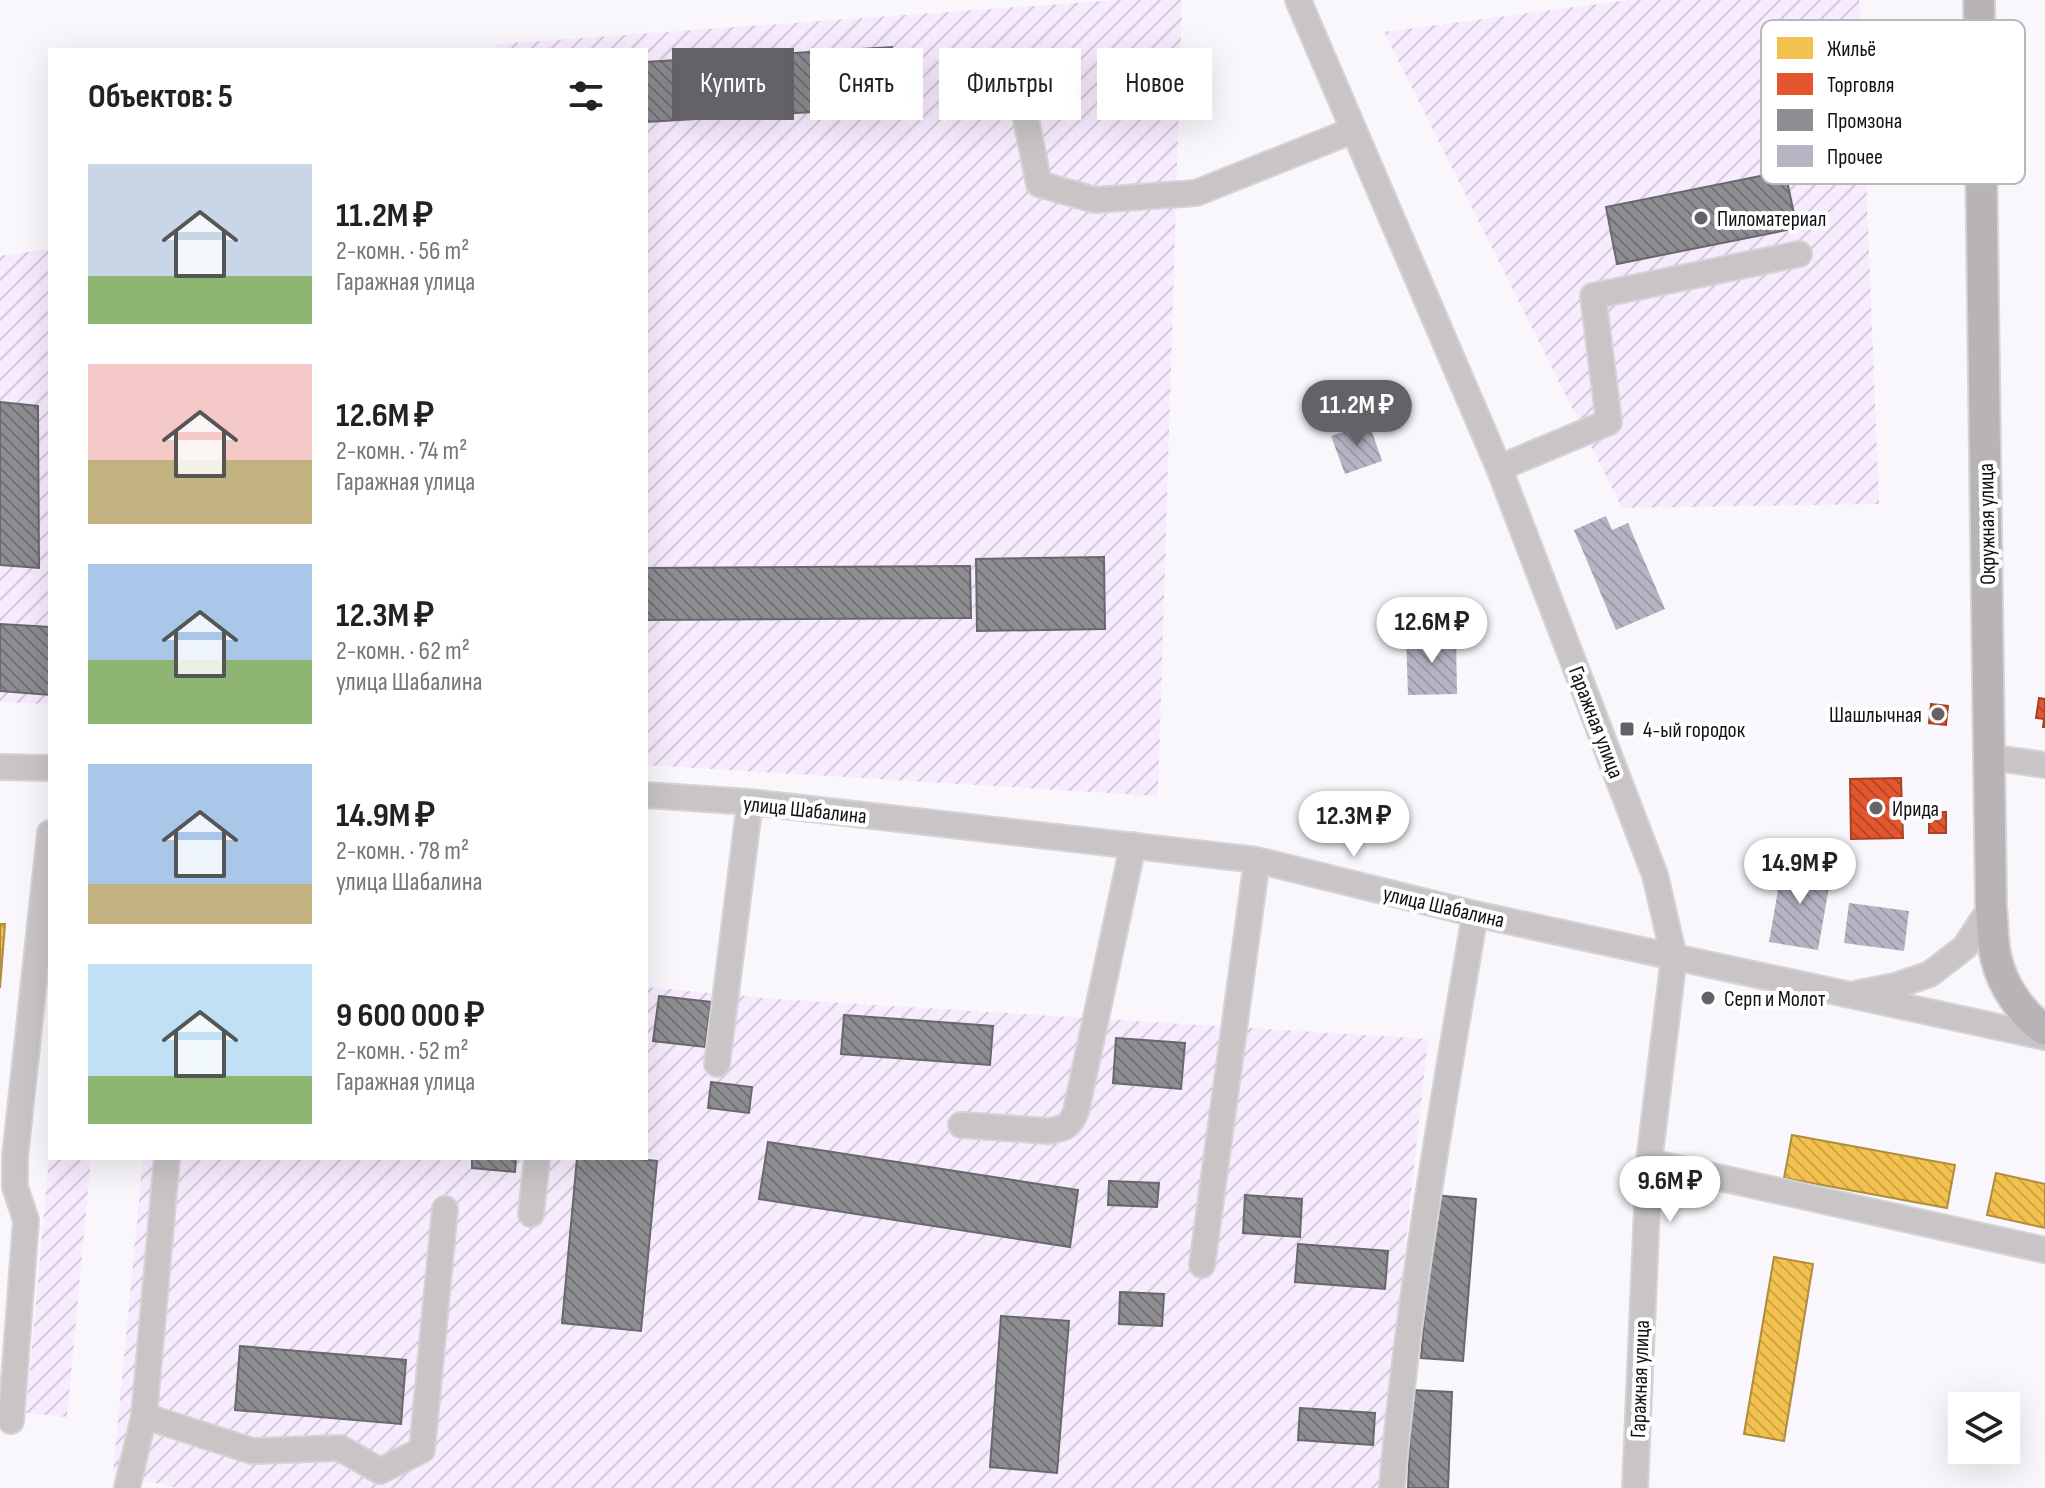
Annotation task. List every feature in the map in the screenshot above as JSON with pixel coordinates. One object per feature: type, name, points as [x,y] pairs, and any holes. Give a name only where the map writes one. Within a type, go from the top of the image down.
[{"type":"main road","name":"Окружная улица","points":[[1979,0],[1979,20]]},
{"type":"main road","name":"Окружная улица","points":[[1981,184],[1991,907],[1996,957],[2010,993],[2031,1020],[2045,1030]]},
{"type":"street","name":"Гаражная улица","points":[[1298,0],[1499,468],[1655,875],[1674,957],[1649,1162],[1635,1488]]},
{"type":"street","points":[[1026,120],[1039,184],[1095,200],[1196,193],[1354,130]]},
{"type":"street","points":[[1499,468],[1609,422],[1593,296],[1799,254]]},
{"type":"street","points":[[1989,757],[2045,765]]},
{"type":"street","points":[[0,767],[48,768]]},
{"type":"street","name":"улица Шабалина","points":[[648,795],[750,802],[1257,860],[1475,914],[2045,1037]]},
{"type":"street","points":[[717,1064],[750,802]]},
{"type":"street","points":[[961,1125],[1049,1131],[1072,1122],[1133,845]]},
{"type":"street","points":[[11,1421],[26,1220],[8,1186],[15,1157],[48,852]]},
{"type":"street","points":[[1202,1265],[1257,860]]},
{"type":"street","points":[[1849,995],[1895,986],[1930,974],[1965,947],[1991,907]]},
{"type":"street","points":[[1392,1488],[1398,1409],[1429,1187],[1475,914]]},
{"type":"street","points":[[127,1488],[144,1416],[167,1160]]},
{"type":"street","points":[[531,1214],[537,1160]]},
{"type":"street","points":[[1649,1162],[2045,1250]]},
{"type":"street","points":[[144,1416],[252,1451],[340,1448],[380,1471],[422,1450],[445,1209]]},
{"type":"shaded area","points":[[1117,0],[1182,0],[1181,48],[1097,48],[1097,120],[1178,120],[1158,796],[648,765],[648,48],[494,48],[497,44]]},
{"type":"shaded area","points":[[1629,0],[1859,0],[1860,20],[1761,20],[1761,184],[1866,184],[1879,504],[1622,508],[1384,32]]},
{"type":"shaded area","points":[[48,249],[48,704],[0,702],[0,256]]},
{"type":"shaded area","points":[[648,987],[776,999],[1428,1039],[1379,1488],[177,1488],[113,1473],[143,1160],[648,1160]]},
{"type":"shaded area","points":[[49,1160],[91,1160],[67,1417],[26,1413]]},
{"type":"building: Жильё","points":[[0,924],[5,924],[0,988]]},
{"type":"building: Жильё","points":[[1792,1135],[1955,1165],[1947,1208],[1784,1178]]},
{"type":"building: Жильё","points":[[1996,1173],[2045,1184],[2045,1228],[1987,1215]]},
{"type":"building: Жильё","points":[[1774,1257],[1813,1264],[1784,1441],[1744,1434]]},
{"type":"building: Торговля","points":[[2039,698],[2045,699],[2045,727],[2044,719],[2036,718]]},
{"type":"building: Торговля","name":"Шашлычная","points":[[1931,704],[1948,706],[1946,725],[1929,723]]},
{"type":"building: Торговля","name":"Ирида","points":[[1901,778],[1903,838],[1851,839],[1850,779]]},
{"type":"building: Торговля","points":[[1929,812],[1946,812],[1946,833],[1929,833]]},
{"type":"building: Промзона","points":[[810,52],[810,112],[794,113],[794,53]]},
{"type":"building: Промзона","points":[[672,60],[672,120],[679,120],[648,122],[648,62]]},
{"type":"building: Промзона","name":"Пиломатериал","points":[[1761,176],[1761,184],[1788,184],[1797,228],[1617,264],[1606,207]]},
{"type":"building: Промзона","points":[[0,402],[38,406],[39,568],[0,565]]},
{"type":"building: Промзона","points":[[1104,557],[1105,629],[977,631],[976,559]]},
{"type":"building: Промзона","points":[[970,566],[971,618],[648,620],[648,568]]},
{"type":"building: Промзона","points":[[0,624],[48,627],[48,695],[0,691]]},
{"type":"building: Промзона","points":[[659,996],[711,1002],[705,1047],[653,1041]]},
{"type":"building: Промзона","points":[[844,1015],[993,1026],[990,1065],[841,1054]]},
{"type":"building: Промзона","points":[[1116,1038],[1185,1043],[1181,1089],[1113,1083]]},
{"type":"building: Промзона","points":[[711,1082],[752,1087],[749,1113],[708,1108]]},
{"type":"building: Промзона","points":[[768,1142],[1078,1190],[1070,1247],[759,1199]]},
{"type":"building: Промзона","points":[[472,1160],[516,1160],[515,1172],[472,1168]]},
{"type":"building: Промзона","points":[[577,1160],[657,1161],[641,1331],[562,1323]]},
{"type":"building: Промзона","points":[[1109,1181],[1159,1183],[1157,1207],[1108,1205]]},
{"type":"building: Промзона","points":[[1245,1195],[1302,1199],[1300,1237],[1243,1233]]},
{"type":"building: Промзона","points":[[1434,1195],[1476,1199],[1463,1361],[1421,1358]]},
{"type":"building: Промзона","points":[[1298,1244],[1388,1251],[1385,1289],[1295,1282]]},
{"type":"building: Промзона","points":[[1120,1292],[1164,1294],[1162,1326],[1119,1324]]},
{"type":"building: Промзона","points":[[1001,1316],[1069,1321],[1057,1473],[990,1467]]},
{"type":"building: Промзона","points":[[240,1346],[406,1360],[401,1424],[235,1410]]},
{"type":"building: Промзона","points":[[1412,1390],[1452,1392],[1448,1488],[1408,1488]]},
{"type":"building: Промзона","points":[[1300,1408],[1375,1413],[1373,1445],[1298,1440]]},
{"type":"building: Прочее","points":[[1369,423],[1382,461],[1345,474],[1331,436]]},
{"type":"building: Прочее","points":[[1606,516],[1612,530],[1628,523],[1665,609],[1616,630],[1574,530]]},
{"type":"building: Прочее","points":[[1456,636],[1457,694],[1408,695],[1406,637]]},
{"type":"building: Прочее","points":[[1783,861],[1832,870],[1818,950],[1769,942]]},
{"type":"building: Прочее","points":[[1849,903],[1909,911],[1904,951],[1844,943]]},
{"type":"place","name":"Пиломатериал","points":[[1701,218]]},
{"type":"place","name":"Шашлычная","points":[[1938,714]]},
{"type":"place","name":"4-ый городок","points":[[1627,729]]},
{"type":"place","name":"Ирида","points":[[1876,808]]},
{"type":"place","name":"Серп и Молот","points":[[1708,998]]}]
